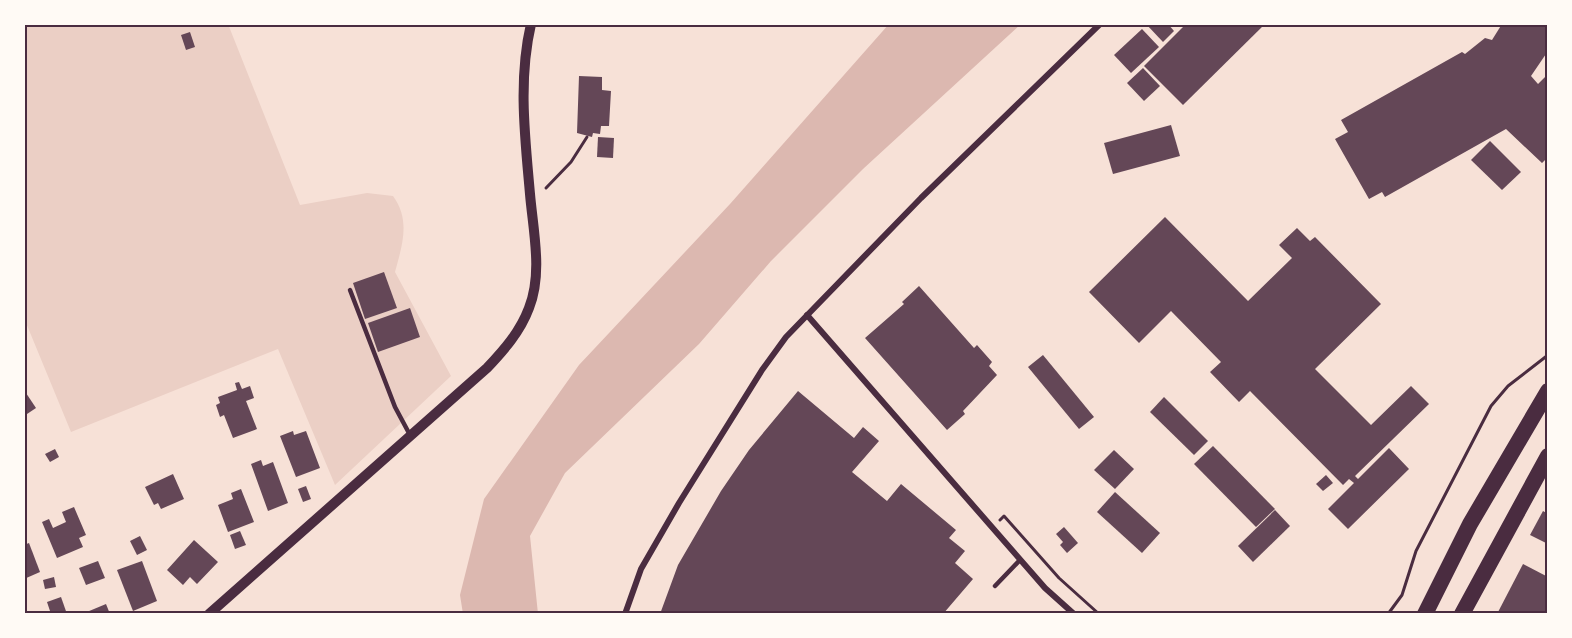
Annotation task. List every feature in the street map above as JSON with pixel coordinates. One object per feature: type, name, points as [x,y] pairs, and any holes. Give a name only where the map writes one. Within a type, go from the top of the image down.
[{"type":"highway","points":[[1425,614],[1470,524],[1548,391]]},
{"type":"highway","points":[[1462,614],[1548,456]]},
{"type":"street","points":[[209,614],[487,368],[519,329],[530,306],[536,256],[523,105],[525,48],[531,24]]},
{"type":"street","points":[[626,614],[641,569],[679,503],[762,370],[786,337],[921,198],[1100,24]]},
{"type":"street","points":[[807,315],[1045,588],[1074,614]]},
{"type":"lane","points":[[350,290],[395,407],[410,435]]},
{"type":"lane","points":[[995,586],[1020,560]]},
{"type":"path","points":[[546,188],[571,162],[587,137]]},
{"type":"path","points":[[1388,614],[1405,589],[1416,551],[1491,406],[1508,386],[1548,355]]},
{"type":"path","points":[[1000,519],[1004,516],[1059,578],[1099,614]]},
{"type":"shaded area","points":[[24,24],[228,24],[300,205],[367,193],[393,196],[399,205],[403,224],[402,243],[395,272],[451,376],[335,485],[278,349],[71,432],[24,318]]},
{"type":"shaded area","points":[[889,24],[1021,24],[863,169],[771,261],[699,344],[565,473],[530,536],[538,614],[463,614],[460,595],[484,499],[579,365],[730,204]]},
{"type":"building","points":[[1146,24],[1168,24],[1174,31],[1163,42]]},
{"type":"building","points":[[1186,24],[1265,24],[1183,105],[1144,66]]},
{"type":"building","points":[[1502,24],[1548,24],[1548,51],[1531,76],[1538,84],[1548,74],[1548,157],[1542,163],[1506,129],[1385,197],[1382,192],[1369,199],[1335,139],[1348,132],[1341,120],[1462,52],[1465,54],[1485,38],[1492,40]]},
{"type":"building","points":[[1142,29],[1159,47],[1131,73],[1114,55]]},
{"type":"building","points":[[190,32],[195,47],[186,50],[181,35]]},
{"type":"building","points":[[1143,68],[1160,86],[1144,101],[1127,83]]},
{"type":"building","points":[[579,76],[602,77],[602,90],[611,91],[609,126],[601,126],[600,134],[593,133],[592,137],[577,133]]},
{"type":"building","points":[[1171,125],[1180,156],[1113,174],[1104,143]]},
{"type":"building","points":[[598,137],[614,138],[613,158],[597,157]]},
{"type":"building","points":[[1490,141],[1521,172],[1502,190],[1471,160]]},
{"type":"building","points":[[1165,217],[1248,301],[1292,258],[1279,245],[1297,228],[1310,241],[1315,237],[1381,304],[1315,369],[1371,425],[1411,386],[1429,404],[1355,476],[1358,479],[1389,448],[1409,469],[1348,529],[1328,509],[1354,483],[1349,479],[1343,485],[1250,391],[1239,402],[1210,372],[1221,362],[1171,311],[1139,343],[1089,292]]},
{"type":"building","points":[[384,272],[397,308],[365,319],[353,283]]},
{"type":"building","points":[[919,286],[974,348],[977,345],[992,362],[989,366],[997,375],[963,411],[965,414],[947,430],[865,338],[904,304],[902,302]]},
{"type":"building","points":[[410,308],[420,337],[378,352],[368,323]]},
{"type":"building","points":[[1043,355],[1094,417],[1079,429],[1028,367]]},
{"type":"building","points":[[239,382],[242,389],[250,386],[254,398],[246,401],[257,429],[233,438],[224,415],[220,417],[216,405],[220,403],[218,397],[237,390],[235,383]]},
{"type":"building","points":[[24,390],[36,408],[24,416]]},
{"type":"building","points":[[798,391],[854,438],[863,427],[879,441],[852,472],[887,501],[901,484],[956,530],[949,538],[965,551],[955,563],[973,579],[943,614],[660,614],[678,565],[721,491],[749,450]]},
{"type":"building","points":[[1164,397],[1208,441],[1194,455],[1150,412]]},
{"type":"building","points":[[293,431],[294,435],[306,431],[320,468],[296,477],[280,436]]},
{"type":"building","points":[[1213,446],[1275,509],[1256,527],[1194,464]]},
{"type":"building","points":[[55,449],[59,457],[50,462],[45,454]]},
{"type":"building","points":[[1114,450],[1134,469],[1115,489],[1094,470]]},
{"type":"building","points":[[261,460],[263,466],[273,462],[288,503],[268,511],[251,464]]},
{"type":"building","points":[[173,474],[184,499],[161,509],[158,503],[154,505],[145,487]]},
{"type":"building","points":[[1326,475],[1333,483],[1323,491],[1316,484]]},
{"type":"building","points":[[306,486],[311,499],[303,502],[298,489]]},
{"type":"building","points":[[241,489],[254,522],[228,532],[218,505],[233,499],[231,493]]},
{"type":"building","points":[[1115,492],[1160,533],[1142,553],[1097,512]]},
{"type":"building","points":[[74,507],[86,535],[79,538],[83,547],[57,558],[42,522],[49,519],[53,528],[66,522],[62,512]]},
{"type":"building","points":[[1275,510],[1290,526],[1253,562],[1238,546]]},
{"type":"building","points":[[1543,511],[1548,514],[1548,544],[1530,535]]},
{"type":"building","points":[[1064,527],[1078,543],[1067,553],[1060,545],[1063,542],[1056,534]]},
{"type":"building","points":[[240,531],[246,545],[235,549],[230,535]]},
{"type":"building","points":[[140,536],[147,550],[137,555],[130,541]]},
{"type":"building","points":[[194,540],[218,562],[197,584],[190,577],[183,585],[167,570]]},
{"type":"building","points":[[29,543],[40,572],[24,579],[24,545]]},
{"type":"building","points":[[98,561],[105,578],[86,585],[79,568]]},
{"type":"building","points":[[142,561],[157,601],[133,611],[117,570]]},
{"type":"building","points":[[1523,564],[1548,577],[1548,614],[1497,614]]},
{"type":"building","points":[[54,577],[56,587],[45,589],[43,580]]},
{"type":"building","points":[[61,597],[67,614],[51,614],[47,602]]},
{"type":"building","points":[[106,604],[110,614],[82,614]]}]
